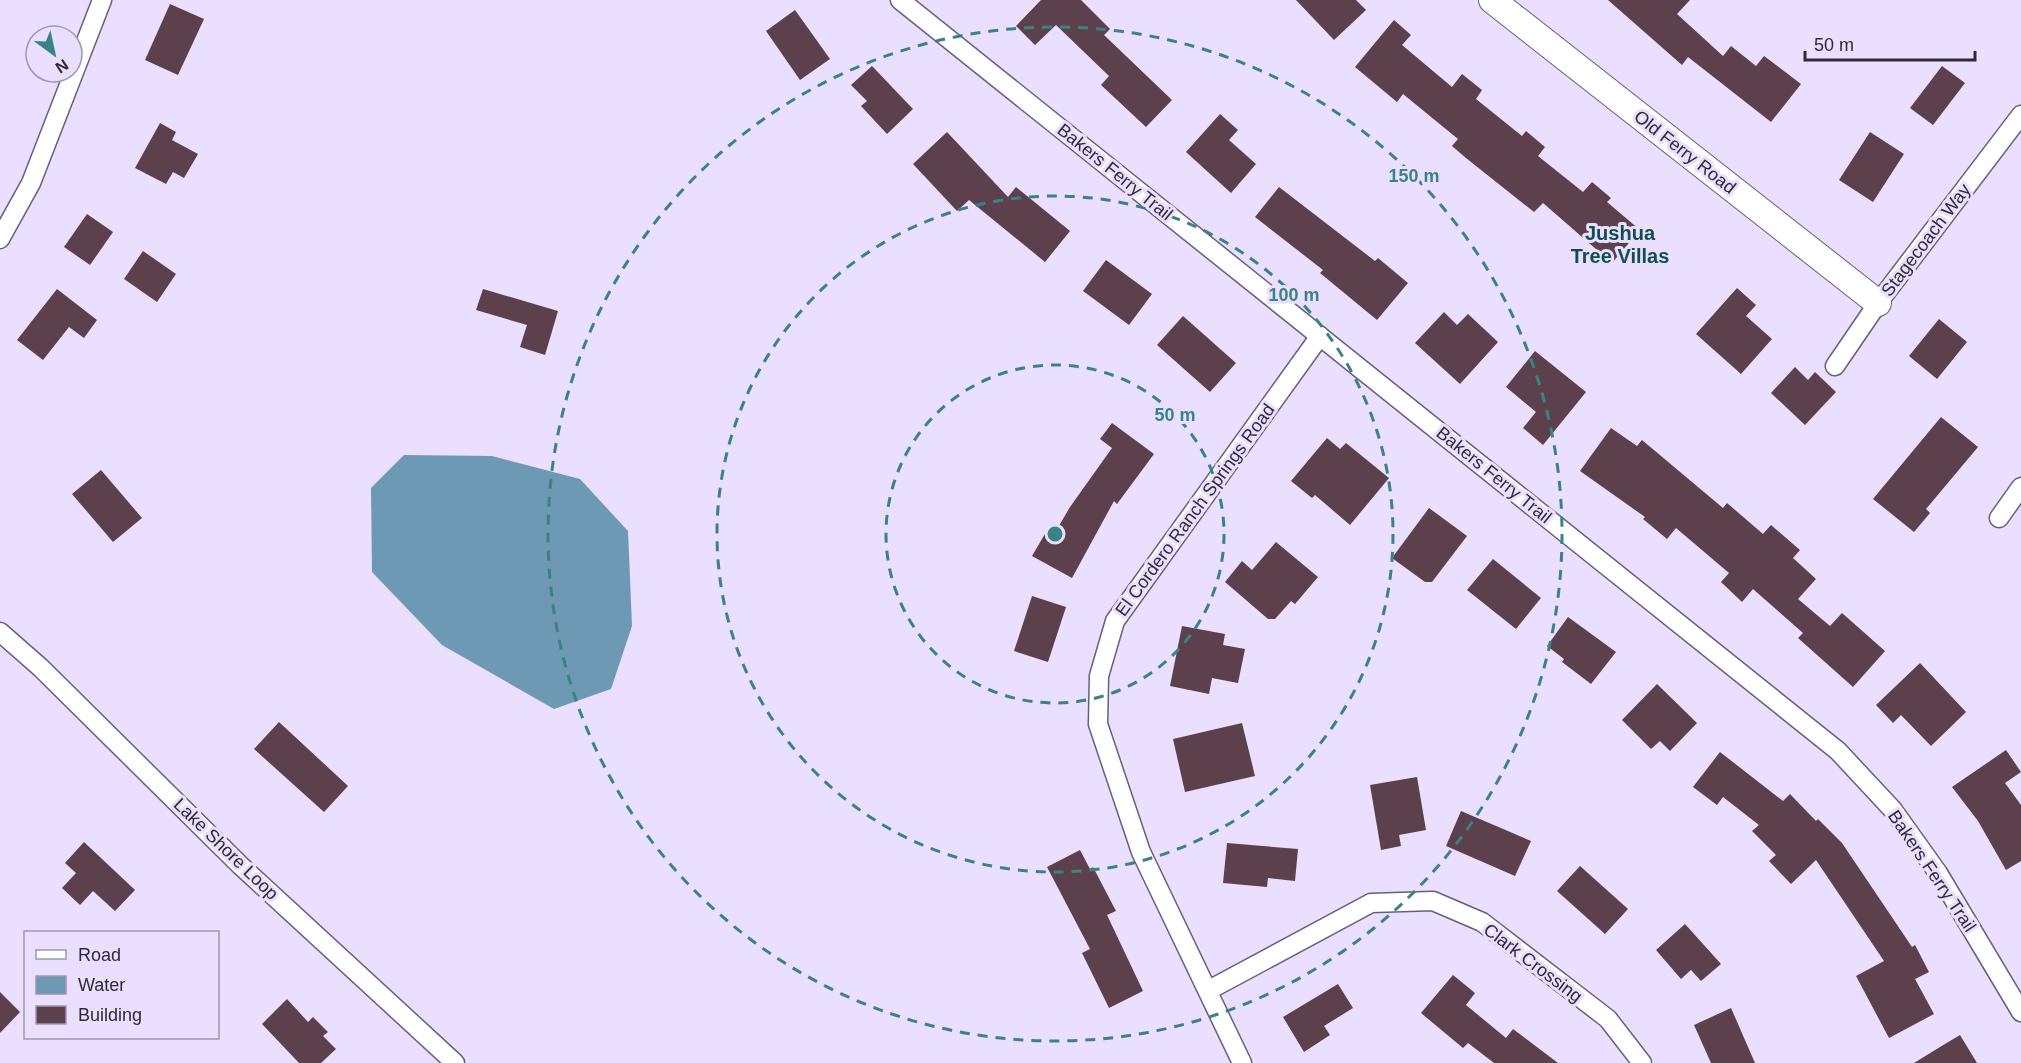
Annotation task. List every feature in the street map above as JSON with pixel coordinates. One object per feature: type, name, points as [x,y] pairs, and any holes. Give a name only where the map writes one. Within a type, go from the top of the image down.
[{"type":"street","points":[[0,239],[31,183],[102,0]]},
{"type":"street","name":"Bakers Ferry Trail","points":[[900,0],[1838,751],[1893,810],[1938,873],[2021,1012]]},
{"type":"street","name":"Old Ferry Road","points":[[1492,0],[1878,303]]},
{"type":"street","name":"Stagecoach Way","points":[[1835,366],[1878,303],[2021,115]]},
{"type":"street","name":"El Cordero Ranch Springs Road","points":[[1242,1063],[1141,852],[1098,724],[1099,676],[1115,621],[1320,336]]},
{"type":"street","points":[[1999,518],[2021,487]]},
{"type":"street","name":"Lake Shore Loop","points":[[0,632],[57,684],[241,866],[455,1063]]},
{"type":"street","name":"Clark Crossing","points":[[1209,990],[1371,903],[1434,901],[1482,922],[1608,1019],[1642,1063]]},
{"type":"water","points":[[404,455],[492,456],[580,479],[628,531],[632,626],[611,689],[554,709],[442,645],[372,572],[371,488]]},
{"type":"building","points":[[1041,0],[1081,0],[1110,29],[1104,35],[1172,100],[1146,127],[1101,85],[1109,76],[1056,25],[1035,45],[1016,26]]},
{"type":"building","points":[[1296,0],[1356,0],[1366,10],[1334,40]]},
{"type":"building","points":[[1608,0],[1690,0],[1677,14],[1723,56],[1731,46],[1756,66],[1764,56],[1801,84],[1771,122],[1688,57],[1682,65]]},
{"type":"building","points":[[170,4],[204,19],[178,75],[145,60]]},
{"type":"building","points":[[795,10],[830,59],[800,80],[766,31]]},
{"type":"building","points":[[1394,20],[1411,35],[1402,45],[1452,87],[1462,74],[1482,90],[1476,99],[1522,136],[1526,131],[1545,147],[1538,156],[1583,192],[1592,182],[1611,198],[1607,202],[1640,230],[1612,263],[1543,203],[1534,212],[1466,158],[1452,146],[1458,139],[1403,94],[1397,102],[1355,67]]},
{"type":"building","points":[[872,66],[913,109],[887,134],[861,106],[867,101],[851,85]]},
{"type":"building","points":[[1942,66],[1965,83],[1933,125],[1910,108]]},
{"type":"building","points":[[1220,114],[1238,130],[1229,140],[1256,164],[1231,193],[1186,152]]},
{"type":"building","points":[[160,123],[176,132],[172,140],[198,154],[184,178],[173,172],[166,184],[135,168]]},
{"type":"building","points":[[947,132],[1008,197],[1016,187],[1070,231],[1045,262],[969,200],[957,211],[913,164]]},
{"type":"building","points":[[1870,132],[1904,154],[1873,202],[1839,180]]},
{"type":"building","points":[[1279,187],[1375,261],[1378,258],[1408,283],[1377,320],[1320,273],[1323,270],[1255,217]]},
{"type":"building","points":[[87,214],[113,232],[90,265],[64,247]]},
{"type":"building","points":[[143,251],[176,274],[157,302],[124,279]]},
{"type":"building","points":[[1106,260],[1152,294],[1129,325],[1083,291]]},
{"type":"building","points":[[1737,288],[1756,305],[1746,316],[1772,339],[1741,374],[1696,334]]},
{"type":"building","points":[[57,289],[97,320],[84,338],[69,327],[43,360],[17,340]]},
{"type":"building","points":[[483,289],[558,311],[545,355],[520,347],[527,325],[476,310]]},
{"type":"building","points":[[1444,312],[1457,325],[1468,314],[1498,342],[1460,384],[1415,343]]},
{"type":"building","points":[[1183,316],[1236,363],[1210,392],[1157,345]]},
{"type":"building","points":[[1939,319],[1967,342],[1937,379],[1909,356]]},
{"type":"building","points":[[1535,351],[1586,392],[1543,445],[1523,428],[1536,412],[1506,387]]},
{"type":"building","points":[[1795,367],[1808,380],[1815,372],[1836,392],[1805,425],[1771,393]]},
{"type":"building","points":[[1941,417],[1978,447],[1926,509],[1930,513],[1914,532],[1873,499]]},
{"type":"building","points":[[1112,423],[1154,454],[1117,504],[1114,501],[1072,578],[1032,556],[1049,527],[1056,531],[1070,507],[1112,448],[1100,439]]},
{"type":"building","points":[[1611,428],[1637,446],[1642,440],[1723,508],[1727,503],[1763,534],[1771,525],[1800,550],[1793,558],[1816,579],[1798,599],[1830,626],[1842,613],[1885,651],[1853,687],[1798,638],[1803,633],[1753,589],[1742,602],[1721,582],[1729,573],[1676,528],[1667,539],[1643,519],[1645,517],[1580,471]]},
{"type":"building","points":[[1327,438],[1340,449],[1346,443],[1389,478],[1350,525],[1315,495],[1312,498],[1291,481]]},
{"type":"building","points":[[101,470],[142,518],[113,542],[72,494]]},
{"type":"building","points":[[1429,508],[1467,536],[1432,582],[1425,582],[1392,558]]},
{"type":"building","points":[[1276,542],[1318,577],[1295,604],[1291,601],[1275,619],[1268,619],[1225,582],[1242,561],[1252,570]]},
{"type":"building","points":[[1493,559],[1541,598],[1516,629],[1467,590]]},
{"type":"building","points":[[1032,596],[1066,607],[1048,662],[1014,651]]},
{"type":"building","points":[[1568,617],[1616,652],[1591,684],[1562,662],[1564,659],[1547,646]]},
{"type":"building","points":[[1182,626],[1225,634],[1223,645],[1245,649],[1238,683],[1212,678],[1209,694],[1170,686]]},
{"type":"building","points":[[1920,663],[1966,712],[1931,746],[1901,715],[1893,723],[1876,705]]},
{"type":"building","points":[[1657,684],[1697,723],[1670,751],[1660,741],[1651,749],[1622,720]]},
{"type":"building","points":[[279,722],[348,786],[324,812],[254,749]]},
{"type":"building","points":[[1242,723],[1255,776],[1185,792],[1173,739]]},
{"type":"building","points":[[2006,750],[2021,772],[2005,783],[2021,805],[2021,861],[2006,870],[1978,821],[1952,787]]},
{"type":"building","points":[[1720,752],[1783,801],[1790,794],[1816,821],[1818,819],[1842,843],[1912,947],[1915,945],[1929,972],[1915,979],[1934,1014],[1889,1038],[1856,976],[1884,961],[1816,860],[1791,884],[1769,861],[1776,855],[1752,831],[1759,825],[1723,797],[1717,805],[1693,787]]},
{"type":"building","points":[[1417,777],[1426,830],[1399,835],[1401,846],[1381,850],[1370,785]]},
{"type":"building","points":[[1461,811],[1531,841],[1515,876],[1446,846]]},
{"type":"building","points":[[84,842],[135,890],[115,911],[93,891],[80,905],[62,888],[76,873],[65,863]]},
{"type":"building","points":[[1227,843],[1298,849],[1295,881],[1268,878],[1267,887],[1223,883]]},
{"type":"building","points":[[1080,850],[1090,869],[1093,867],[1116,911],[1107,915],[1143,991],[1109,1008],[1082,953],[1090,949],[1047,867]]},
{"type":"building","points":[[1580,866],[1628,909],[1605,934],[1557,891]]},
{"type":"building","points":[[1685,924],[1721,964],[1701,981],[1691,970],[1681,979],[1656,950]]},
{"type":"building","points":[[1453,975],[1475,993],[1466,1005],[1506,1038],[1513,1029],[1558,1063],[1494,1063],[1468,1043],[1463,1048],[1421,1013]]},
{"type":"building","points":[[1338,984],[1353,1008],[1324,1026],[1330,1035],[1304,1052],[1283,1017]]},
{"type":"building","points":[[0,992],[20,1012],[0,1033]]},
{"type":"building","points":[[287,999],[308,1022],[313,1017],[328,1032],[323,1036],[336,1049],[321,1063],[299,1063],[262,1024]]},
{"type":"building","points":[[1731,1008],[1755,1063],[1711,1063],[1694,1025]]},
{"type":"building","points":[[1960,1035],[1977,1063],[1914,1063],[1940,1047]]},
{"type":"district","name":"Jushua Tree Villas","points":[[1620,244]]}]
